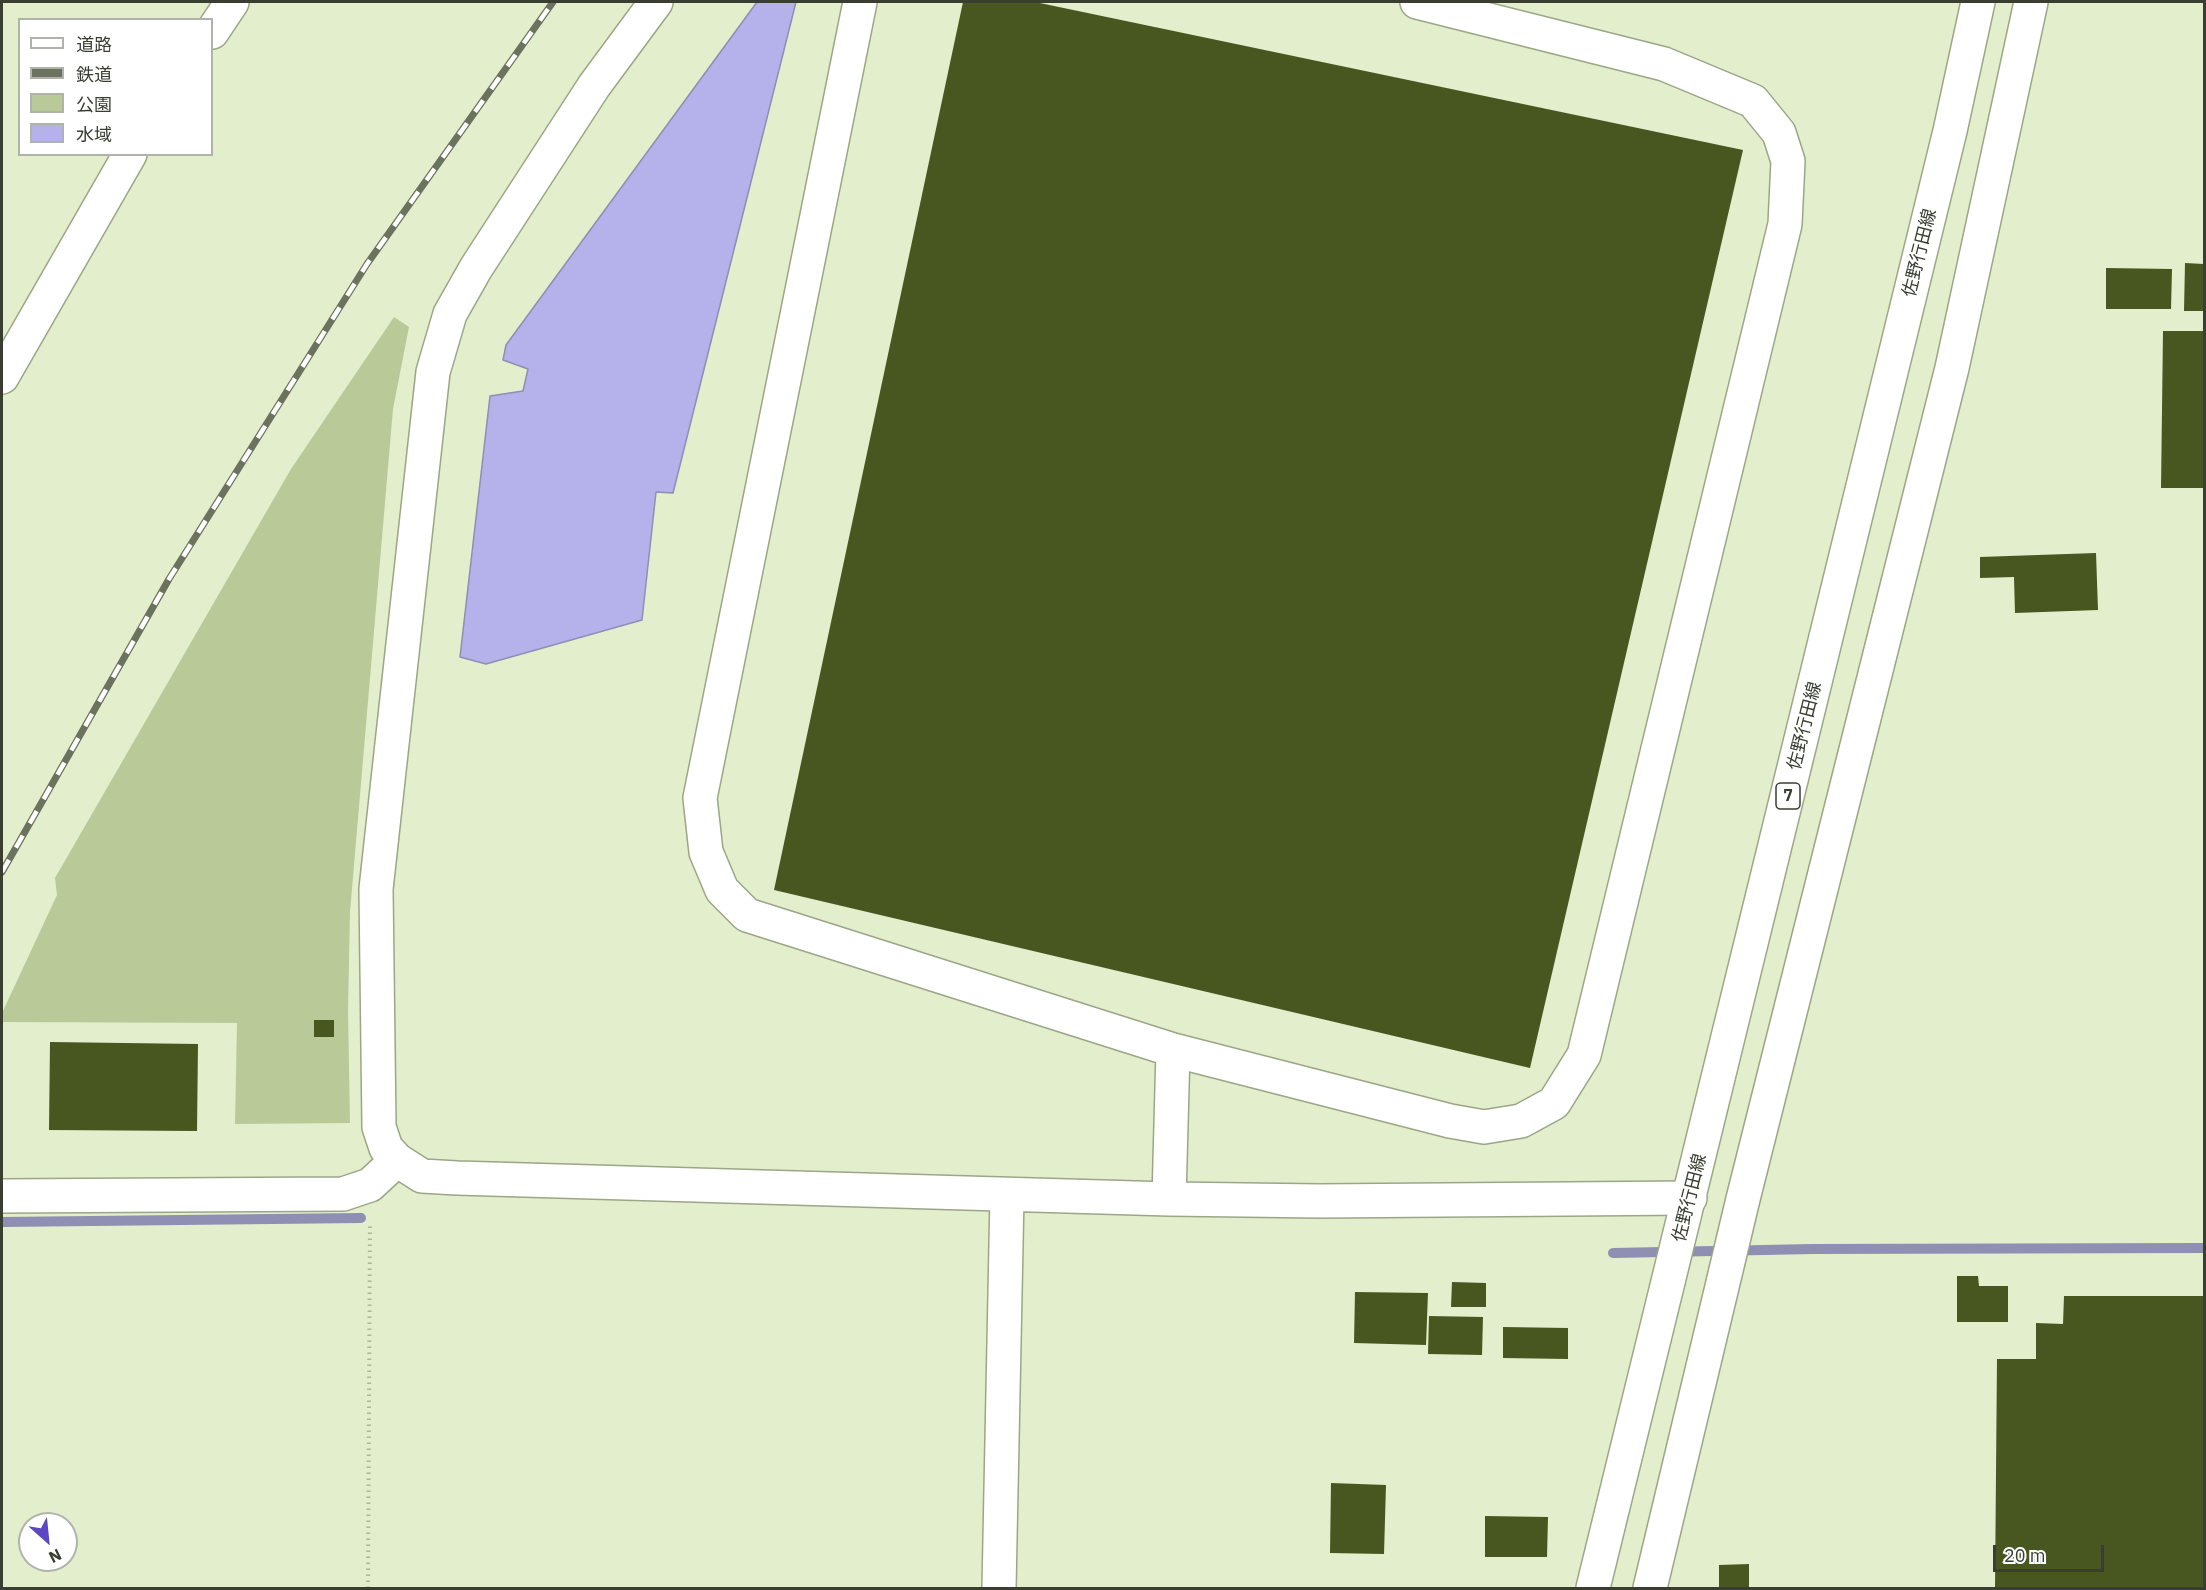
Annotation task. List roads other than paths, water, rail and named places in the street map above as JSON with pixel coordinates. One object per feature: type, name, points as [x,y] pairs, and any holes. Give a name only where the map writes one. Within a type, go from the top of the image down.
[{"type":"main road","points":[[213,30],[232,2]]},
{"type":"main road","points":[[656,2],[594,86],[476,268],[450,314],[433,372],[376,889],[379,1127],[386,1148],[397,1161],[423,1176],[1007,1195],[1320,1201],[1690,1198]]},
{"type":"main road","points":[[860,2],[700,798],[706,852],[722,890],[747,915],[1173,1050],[1450,1121],[1484,1127],[1521,1121],[1554,1103],[1584,1054],[1785,224],[1788,161],[1779,133],[1753,101],[1664,64],[1417,2]]},
{"type":"main road","name":"佐野行田線","points":[[1593,1588],[1950,131],[1978,2]]},
{"type":"main road","points":[[1650,1588],[1743,1199],[1952,369],[2031,2]]},
{"type":"main road","points":[[2,377],[129,156]]},
{"type":"main road","points":[[1169,1199],[1173,1050]]},
{"type":"main road","points":[[2,1196],[343,1194],[370,1185],[397,1161]]},
{"type":"main road","points":[[999,1588],[1007,1195]]},
{"type":"water","points":[[757,2],[796,2],[673,493],[656,492],[642,620],[486,664],[460,657],[490,396],[523,391],[528,369],[503,360],[506,345]]},
{"type":"waterway","points":[[2,1222],[361,1218]]},
{"type":"waterway","points":[[1613,1253],[1813,1249],[2204,1248]]},
{"type":"railway","points":[[2,872],[169,579],[367,264],[553,2]]}]
